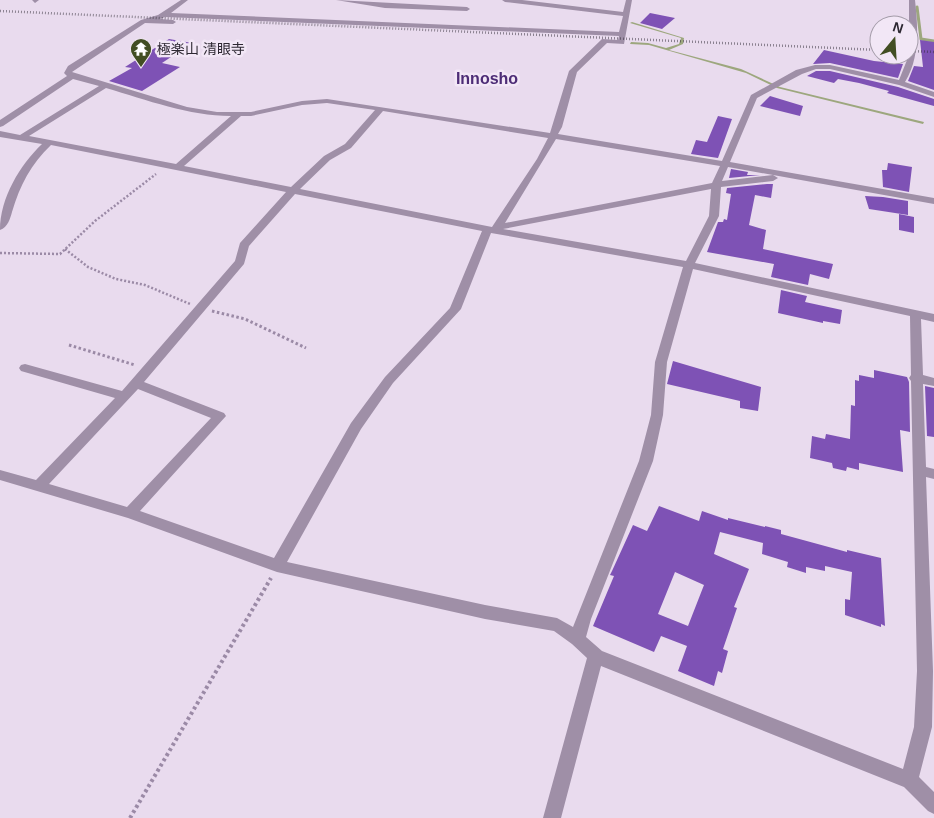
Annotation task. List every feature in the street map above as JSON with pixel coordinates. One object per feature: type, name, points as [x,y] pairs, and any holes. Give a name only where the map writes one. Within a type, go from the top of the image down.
[{"type":"street","points":[[148,21],[163,15],[186,0]]},
{"type":"street","points":[[339,0],[462,18],[623,34]]},
{"type":"street","points":[[505,0],[626,14]]},
{"type":"street","points":[[629,0],[621,42],[143,21],[70,68],[68,73],[72,76],[186,109],[217,114],[252,114],[302,103],[327,102],[381,108],[822,180],[934,201]]},
{"type":"street","points":[[901,83],[906,77],[911,49],[914,43],[912,0]]},
{"type":"street","points":[[462,18],[470,1]]},
{"type":"street","points":[[163,15],[462,18]]},
{"type":"street","points":[[278,566],[356,426],[389,380],[455,309],[492,228],[542,159],[558,126],[568,82],[573,71],[605,41]]},
{"type":"street","points":[[578,640],[583,619],[646,461],[657,414],[662,362],[689,265],[714,216],[716,184],[754,97],[799,72],[815,67],[830,67],[901,83],[934,95]]},
{"type":"street","points":[[0,124],[72,76]]},
{"type":"street","points":[[22,137],[105,86]]},
{"type":"street","points":[[38,487],[136,384],[240,262],[244,245],[293,190],[327,158],[348,146],[381,108]]},
{"type":"street","points":[[177,168],[238,114]]},
{"type":"street","points":[[0,134],[689,265],[934,318]]},
{"type":"street","points":[[0,227],[20,176],[32,156],[49,142]]},
{"type":"street","points":[[492,228],[716,184],[760,178],[822,180]]},
{"type":"street","points":[[909,780],[923,726],[928,569],[919,470],[915,378],[915,313]]},
{"type":"street","points":[[25,368],[124,396]]},
{"type":"street","points":[[915,378],[934,382]]},
{"type":"street","points":[[130,514],[220,416],[136,384]]},
{"type":"street","points":[[919,470],[934,474]]},
{"type":"street","points":[[0,475],[130,514],[278,566],[486,612],[557,625],[596,656],[884,772],[909,780],[934,805]]},
{"type":"street","points":[[552,818],[596,656]]},
{"type":"path","points":[[0,253],[60,254],[95,221],[166,166]]},
{"type":"path","points":[[65,249],[88,267],[116,279],[145,285],[201,308],[245,319],[306,348]]},
{"type":"path","points":[[69,345],[149,368]]},
{"type":"path","points":[[130,818],[278,566]]},
{"type":"shaded area","points":[[630,23],[684,38],[683,44],[669,50],[741,69],[780,87],[924,122],[923,124],[777,88],[746,73],[649,45],[630,44],[631,42],[648,43],[666,48],[679,44],[681,38]]},
{"type":"building","points":[[650,13],[675,18],[662,29],[640,23]]},
{"type":"building","points":[[169,39],[192,43],[162,63],[180,67],[142,91],[109,81],[132,68],[125,67]]},
{"type":"building","points":[[920,40],[934,42],[934,90],[908,81],[914,66],[923,67]]},
{"type":"building","points":[[824,50],[869,60],[869,65],[903,65],[898,78],[830,63],[813,64]]},
{"type":"building","points":[[816,71],[830,71],[898,87],[934,99],[934,106],[859,83],[838,79],[834,83],[807,76]]},
{"type":"building","points":[[770,96],[803,106],[800,116],[760,106]]},
{"type":"building","points":[[718,116],[732,119],[718,158],[691,154],[696,140],[707,142]]},
{"type":"building","points":[[888,163],[912,167],[909,192],[883,187],[882,170],[887,170]]},
{"type":"building","points":[[731,169],[748,172],[747,175],[760,175],[729,178]]},
{"type":"building","points":[[773,184],[771,198],[755,195],[749,225],[766,230],[763,249],[833,264],[829,279],[810,274],[808,285],[771,277],[774,264],[707,252],[718,222],[723,222],[724,219],[727,220],[731,194],[726,193],[727,188]]},
{"type":"building","points":[[865,196],[908,201],[908,215],[869,209]]},
{"type":"building","points":[[899,214],[914,217],[914,233],[899,230]]},
{"type":"building","points":[[781,290],[807,296],[805,302],[842,310],[840,324],[823,321],[823,323],[778,313]]},
{"type":"building","points":[[673,361],[761,387],[758,411],[740,408],[740,401],[667,384]]},
{"type":"building","points":[[874,370],[907,377],[909,382],[910,432],[900,430],[903,472],[859,463],[859,470],[847,467],[846,471],[833,468],[832,463],[810,458],[812,436],[825,439],[826,434],[850,439],[851,405],[855,406],[855,380],[859,381],[859,375],[874,378]]},
{"type":"building","points":[[925,386],[934,388],[934,437],[927,436]]},
{"type":"building","points":[[659,506],[699,521],[702,511],[728,520],[728,518],[781,530],[781,534],[847,552],[847,550],[881,558],[885,626],[881,624],[881,627],[845,615],[845,599],[850,600],[852,572],[825,566],[825,571],[806,567],[806,573],[787,567],[788,562],[762,554],[763,543],[720,532],[714,554],[749,569],[734,607],[737,608],[723,649],[728,651],[722,673],[718,671],[714,686],[678,671],[687,646],[661,636],[654,652],[593,626],[614,576],[610,575],[633,525],[647,531]],"holes":[[[675,572],[704,585],[688,626],[658,614]]]},
{"type":"waterway","points":[[917,7],[921,39],[934,41]]},
{"type":"railway","points":[[0,11],[869,50]]},
{"type":"railway","points":[[919,51],[934,52]]},
{"type":"place","name":"極楽山 清眼寺","points":[[141,68]]},
{"type":"district","name":"Innosho","points":[[487,78]]}]
